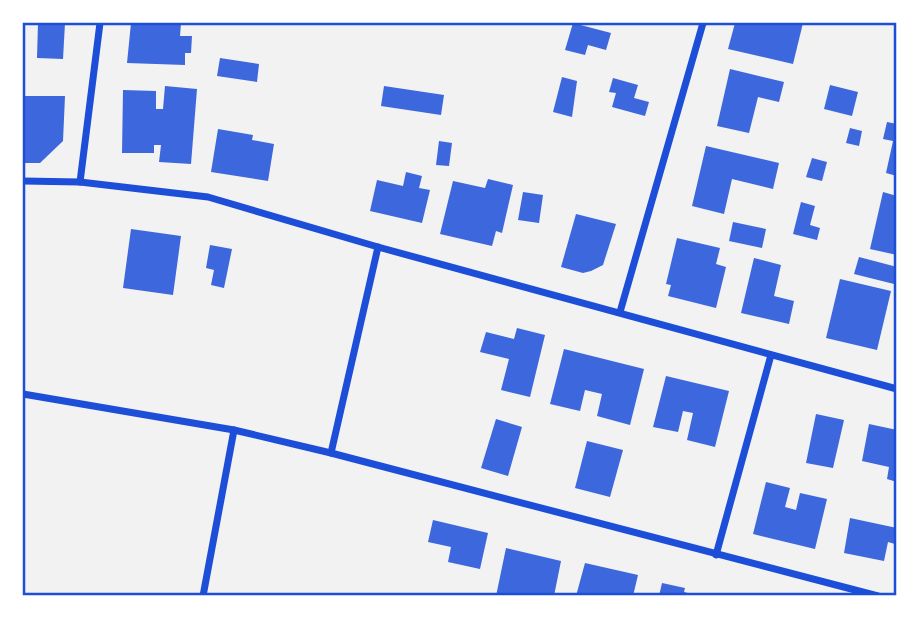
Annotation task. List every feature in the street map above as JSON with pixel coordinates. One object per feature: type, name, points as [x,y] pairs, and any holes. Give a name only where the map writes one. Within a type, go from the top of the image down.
[{"type":"street","points":[[80,182],[100,23]]},
{"type":"street","points":[[620,312],[703,23]]},
{"type":"street","points":[[23,181],[80,182],[208,197],[378,247],[897,389]]},
{"type":"street","points":[[331,453],[378,247]]},
{"type":"street","points":[[716,555],[771,355]]},
{"type":"street","points":[[23,394],[234,430],[878,596]]},
{"type":"street","points":[[203,596],[234,430]]},
{"type":"building","points":[[38,23],[65,23],[63,59],[37,58]]},
{"type":"building","points":[[131,23],[181,23],[180,36],[192,36],[191,53],[185,53],[185,65],[127,63]]},
{"type":"building","points":[[573,23],[611,33],[606,50],[588,45],[585,55],[565,50]]},
{"type":"building","points":[[735,23],[803,23],[793,64],[728,49]]},
{"type":"building","points":[[220,58],[259,64],[257,82],[217,76]]},
{"type":"building","points":[[730,69],[784,82],[779,102],[758,97],[749,133],[717,126]]},
{"type":"building","points":[[562,77],[577,81],[572,117],[553,112]]},
{"type":"building","points":[[613,78],[638,85],[634,98],[649,102],[645,116],[612,107],[616,93],[609,92]]},
{"type":"building","points":[[830,85],[858,92],[852,116],[824,109]]},
{"type":"building","points":[[165,86],[197,89],[191,164],[159,162],[161,145],[154,145],[154,153],[122,153],[123,90],[156,91],[156,109],[163,109]]},
{"type":"building","points":[[384,86],[444,95],[441,115],[381,106]]},
{"type":"building","points":[[23,96],[65,96],[63,141],[40,163],[23,163]]},
{"type":"building","points":[[887,122],[897,124],[897,176],[886,173],[893,141],[883,139]]},
{"type":"building","points":[[850,128],[862,131],[859,146],[846,143]]},
{"type":"building","points":[[218,129],[253,135],[252,140],[274,144],[268,181],[211,172]]},
{"type":"building","points":[[439,141],[452,143],[449,166],[436,165]]},
{"type":"building","points":[[706,146],[779,163],[773,189],[732,179],[724,214],[692,206]]},
{"type":"building","points":[[812,158],[827,162],[822,181],[806,177]]},
{"type":"building","points":[[406,172],[422,176],[419,188],[430,190],[422,223],[370,211],[377,180],[403,186]]},
{"type":"building","points":[[488,179],[513,185],[502,233],[496,231],[492,246],[440,234],[453,181],[485,188]]},
{"type":"building","points":[[523,192],[543,195],[539,223],[518,220]]},
{"type":"building","points":[[883,192],[897,196],[897,255],[870,249]]},
{"type":"building","points":[[801,202],[815,206],[810,225],[820,228],[817,240],[793,234]]},
{"type":"building","points":[[576,214],[616,224],[603,265],[583,273],[561,267]]},
{"type":"building","points":[[733,222],[766,229],[762,248],[729,241]]},
{"type":"building","points":[[131,229],[181,236],[173,295],[123,288]]},
{"type":"building","points":[[677,238],[720,248],[716,264],[726,267],[716,308],[668,296],[671,285],[666,284]]},
{"type":"building","points":[[210,245],[232,249],[224,288],[211,285],[214,270],[206,268]]},
{"type":"building","points":[[859,257],[897,267],[894,284],[854,274]]},
{"type":"building","points":[[754,258],[781,265],[774,296],[794,301],[789,324],[741,313]]},
{"type":"building","points":[[840,279],[891,291],[877,350],[826,338]]},
{"type":"building","points":[[517,328],[545,335],[530,397],[501,390],[509,359],[480,352],[486,332],[514,339]]},
{"type":"building","points":[[564,349],[644,369],[630,425],[597,416],[602,394],[585,390],[580,411],[550,404]]},
{"type":"building","points":[[666,376],[729,391],[715,447],[687,440],[693,413],[683,411],[678,432],[653,427]]},
{"type":"building","points":[[816,414],[844,420],[833,468],[806,463]]},
{"type":"building","points":[[496,419],[522,427],[508,476],[481,468]]},
{"type":"building","points":[[869,424],[897,430],[897,482],[887,479],[889,467],[862,461]]},
{"type":"building","points":[[587,441],[623,450],[610,497],[575,488]]},
{"type":"building","points":[[766,482],[790,488],[785,507],[796,510],[800,493],[827,499],[815,549],[753,534]]},
{"type":"building","points":[[850,518],[897,528],[895,544],[888,542],[884,561],[844,553]]},
{"type":"building","points":[[433,520],[488,533],[480,569],[448,562],[451,547],[428,542]]},
{"type":"building","points":[[506,548],[561,561],[554,596],[496,596]]},
{"type":"building","points":[[585,563],[638,575],[633,596],[576,596]]},
{"type":"building","points":[[662,583],[685,588],[684,592],[699,596],[659,596]]}]
